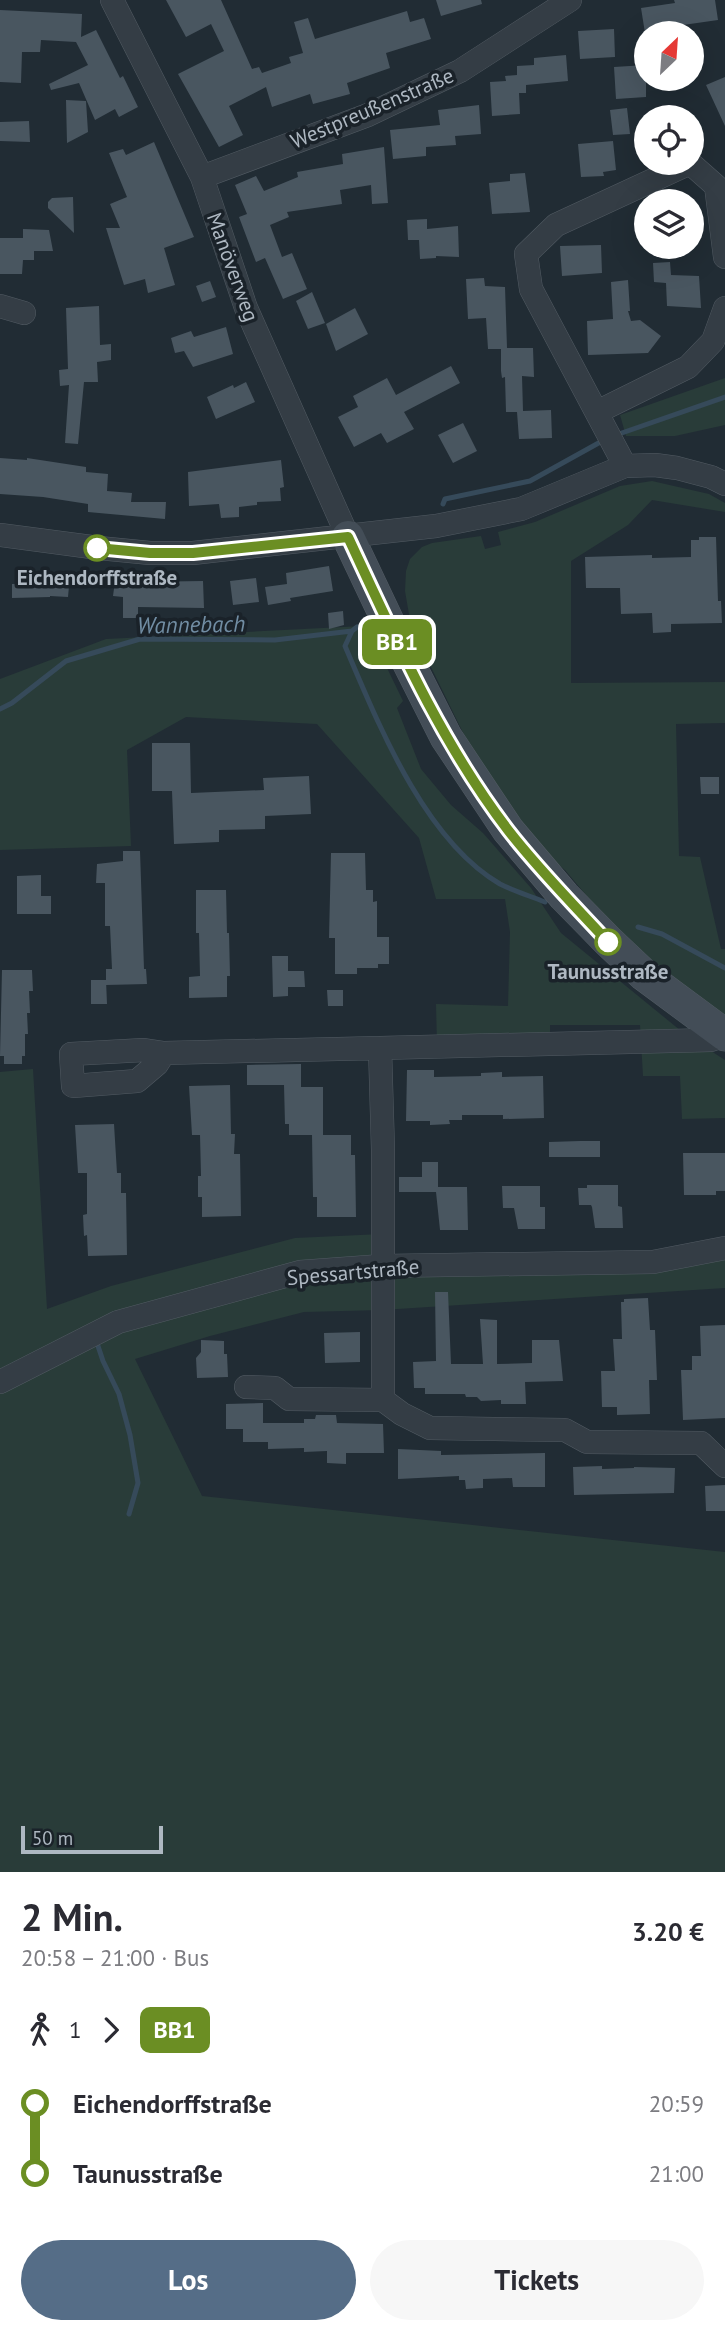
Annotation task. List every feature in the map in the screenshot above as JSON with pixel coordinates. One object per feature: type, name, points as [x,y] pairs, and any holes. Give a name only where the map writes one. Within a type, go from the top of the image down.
[{"type":"street","name":"Manöverweg","points":[[112,0],[202,177],[246,308],[348,537]]},
{"type":"street","name":"Westpreußenstraße","points":[[202,177],[368,115],[460,71],[570,0]]},
{"type":"street","points":[[621,458],[531,289],[526,254],[556,225],[690,163],[716,186],[725,257]]},
{"type":"street","points":[[0,306],[24,313]]},
{"type":"street","points":[[600,419],[688,367],[713,341],[725,308]]},
{"type":"street","points":[[0,535],[111,550],[193,553],[348,537],[436,526],[521,509],[621,458],[677,468],[711,477],[725,484]]},
{"type":"street","points":[[348,537],[446,737],[508,830],[564,897],[608,942],[644,975],[725,1035]]},
{"type":"street","points":[[163,1053],[711,1040],[725,1035]]},
{"type":"street","points":[[380,1048],[383,1150],[383,1400]]},
{"type":"street","name":"Spessartstraße","points":[[0,1382],[118,1322],[300,1272],[382,1266],[653,1262],[725,1248]]},
{"type":"street","points":[[246,1387],[275,1388],[289,1399],[383,1400],[402,1414],[430,1428],[565,1430],[587,1442],[701,1443],[725,1466]]},
{"type":"green space","points":[[725,378],[725,425],[675,436],[626,436],[620,415]]},
{"type":"green space","points":[[652,481],[709,494],[725,503],[725,512],[652,500],[628,525],[571,561],[571,683],[725,682],[725,723],[676,724],[679,856],[700,857],[721,949],[725,949],[725,1015],[653,968],[623,939],[565,870],[542,852],[492,792],[411,626],[405,591],[410,559],[422,547],[481,536],[485,549],[501,545],[498,532],[535,522],[620,486]]},
{"type":"green space","points":[[363,626],[373,639],[403,701],[397,708],[421,769],[451,805],[483,833],[531,888],[561,933],[686,1035],[725,1060],[725,1118],[682,1119],[680,1076],[643,1076],[640,1025],[550,1025],[550,1041],[437,1044],[436,1004],[508,1006],[510,932],[505,899],[436,899],[419,838],[317,724],[186,717],[127,750],[131,846],[0,850],[0,679],[106,639]]},
{"type":"green space","points":[[33,1069],[47,1309],[111,1286],[295,1238],[382,1234],[382,1265],[725,1248],[725,1288],[382,1310],[304,1312],[135,1359],[202,1496],[725,1552],[725,1872],[0,1872],[0,1072]]},
{"type":"building","points":[[166,0],[221,0],[252,69],[259,67],[262,73],[291,63],[289,57],[303,53],[294,22],[308,18],[315,39],[407,11],[410,22],[424,18],[431,39],[386,53],[390,68],[347,83],[350,94],[313,104],[310,94],[272,107],[266,87],[229,106],[243,135],[219,147],[178,74],[224,51],[211,24],[186,37]]},
{"type":"building","points":[[436,0],[481,0],[482,4],[441,16]]},
{"type":"building","points":[[674,0],[715,0],[718,20],[643,21],[641,8],[675,3]]},
{"type":"building","points":[[0,10],[82,14],[81,37],[96,30],[138,107],[119,117],[115,109],[95,120],[79,83],[51,90],[49,84],[88,65],[76,42],[41,40],[40,52],[22,52],[21,83],[0,82]]},
{"type":"building","points":[[614,29],[615,57],[580,59],[578,31]]},
{"type":"building","points":[[566,55],[568,81],[526,85],[526,93],[519,93],[520,114],[492,116],[490,82],[506,81],[505,76],[517,75],[517,66],[534,65],[534,58]]},
{"type":"building","points":[[634,66],[634,91],[646,91],[646,97],[616,99],[614,67]]},
{"type":"building","points":[[725,77],[725,126],[706,85]]},
{"type":"building","points":[[66,100],[86,101],[88,132],[67,143]]},
{"type":"building","points":[[479,105],[481,134],[455,136],[456,145],[426,147],[426,156],[393,159],[390,130],[440,125],[438,110]]},
{"type":"building","points":[[627,108],[630,134],[613,135],[610,110]]},
{"type":"building","points":[[29,121],[30,142],[0,141],[0,122]]},
{"type":"building","points":[[613,141],[616,170],[603,172],[604,176],[581,177],[578,144]]},
{"type":"building","points":[[154,142],[194,237],[164,248],[175,285],[148,293],[145,279],[124,285],[106,228],[120,228],[110,204],[127,197],[109,153],[123,149],[126,155]]},
{"type":"building","points":[[384,147],[388,203],[372,204],[371,185],[340,190],[342,204],[287,212],[289,217],[270,225],[282,257],[292,253],[307,289],[283,299],[265,258],[256,262],[239,217],[247,214],[235,185],[256,176],[264,191],[298,177],[297,172],[343,164],[342,154]]},
{"type":"building","points":[[525,173],[530,212],[492,214],[489,183],[510,181],[510,174]]},
{"type":"building","points":[[73,197],[74,233],[48,208],[48,202],[52,198]]},
{"type":"building","points":[[427,219],[427,229],[458,226],[459,257],[436,256],[420,259],[419,240],[408,240],[407,220]]},
{"type":"building","points":[[23,229],[49,230],[53,251],[34,251],[34,260],[23,260],[22,274],[0,274],[0,238],[23,238]]},
{"type":"building","points":[[601,245],[602,273],[562,276],[560,246]]},
{"type":"building","points":[[670,262],[671,275],[699,276],[701,308],[667,306],[666,283],[654,282],[653,263]]},
{"type":"building","points":[[484,278],[485,286],[505,287],[507,348],[533,348],[534,377],[522,376],[523,411],[551,410],[552,438],[519,439],[517,412],[506,412],[501,349],[488,349],[486,318],[468,319],[466,279]]},
{"type":"building","points":[[628,280],[628,311],[631,321],[640,320],[661,336],[648,353],[588,355],[587,321],[613,319],[611,282]]},
{"type":"building","points":[[210,281],[216,297],[202,302],[196,286]]},
{"type":"building","points":[[312,292],[325,323],[308,329],[296,301]]},
{"type":"building","points":[[99,306],[100,345],[111,344],[111,360],[97,362],[98,382],[84,382],[78,444],[65,443],[69,385],[60,386],[59,370],[68,369],[66,308]]},
{"type":"building","points":[[355,308],[368,334],[336,351],[326,324]]},
{"type":"building","points":[[226,327],[233,354],[193,367],[184,351],[175,353],[171,338],[191,331],[194,337]]},
{"type":"building","points":[[451,366],[460,383],[404,412],[414,429],[387,443],[381,433],[354,447],[338,417],[358,407],[353,396],[387,378],[396,395]]},
{"type":"building","points":[[246,382],[255,402],[216,419],[207,397]]},
{"type":"building","points":[[463,423],[477,451],[453,463],[438,435]]},
{"type":"building","points":[[0,458],[27,458],[86,467],[86,472],[108,474],[107,491],[132,493],[131,502],[166,502],[165,519],[88,512],[88,504],[0,494]]},
{"type":"building","points":[[281,460],[284,487],[280,488],[281,501],[257,502],[257,505],[239,507],[239,517],[221,518],[219,504],[189,506],[188,472]]},
{"type":"building","points":[[699,537],[716,537],[718,601],[721,601],[722,623],[671,624],[671,632],[653,633],[652,613],[621,614],[620,588],[586,588],[585,557],[691,557],[691,540],[699,540]]},
{"type":"building","points":[[329,566],[333,591],[290,598],[291,601],[268,605],[265,587],[287,584],[286,573]]},
{"type":"building","points":[[41,572],[70,575],[68,597],[12,598],[12,584],[40,583]]},
{"type":"building","points":[[116,574],[124,580],[124,574],[137,574],[137,582],[203,581],[204,608],[138,607],[138,618],[123,618],[123,597],[113,596]]},
{"type":"building","points":[[256,578],[259,602],[233,605],[230,581]]},
{"type":"building","points":[[343,611],[344,625],[329,629],[328,613]]},
{"type":"building","points":[[152,743],[190,743],[191,793],[264,790],[263,778],[309,776],[311,814],[265,816],[265,829],[219,830],[219,842],[174,844],[172,791],[152,791]]},
{"type":"building","points":[[700,777],[719,777],[719,794],[701,794]]},
{"type":"building","points":[[123,851],[140,851],[144,969],[147,984],[106,985],[106,969],[112,969],[110,926],[105,926],[105,883],[96,883],[97,864],[123,861]]},
{"type":"building","points":[[331,853],[365,853],[366,890],[373,890],[373,902],[377,901],[377,937],[389,937],[389,964],[378,964],[378,968],[357,968],[357,974],[335,974],[335,938],[329,938]]},
{"type":"building","points":[[41,875],[41,896],[51,896],[51,914],[17,914],[17,876]]},
{"type":"building","points":[[196,890],[226,890],[230,976],[227,976],[227,997],[189,998],[189,977],[200,976]]},
{"type":"building","points":[[272,956],[288,956],[288,971],[304,971],[305,987],[288,987],[288,996],[273,997]]},
{"type":"building","points":[[2,970],[32,970],[33,991],[29,991],[28,1034],[25,1034],[25,1056],[22,1056],[22,1064],[4,1064],[4,1056],[0,1056]]},
{"type":"building","points":[[91,980],[106,980],[107,1004],[91,1004]]},
{"type":"building","points":[[327,990],[343,990],[343,1006],[328,1006]]},
{"type":"building","points":[[301,1064],[301,1087],[323,1087],[323,1135],[289,1135],[289,1124],[285,1124],[284,1085],[247,1085],[247,1065]]},
{"type":"building","points":[[407,1070],[434,1070],[434,1077],[481,1076],[481,1073],[502,1072],[502,1077],[543,1076],[544,1118],[503,1119],[503,1115],[462,1115],[462,1120],[449,1120],[450,1124],[430,1125],[430,1121],[406,1121]]},
{"type":"building","points":[[230,1085],[231,1134],[235,1134],[234,1154],[240,1154],[241,1216],[202,1217],[202,1197],[198,1197],[198,1176],[201,1176],[200,1135],[192,1135],[189,1086]]},
{"type":"building","points":[[114,1124],[117,1173],[121,1173],[121,1193],[126,1193],[127,1255],[88,1256],[83,1215],[87,1214],[87,1173],[78,1173],[75,1125]]},
{"type":"building","points":[[312,1135],[351,1135],[351,1155],[355,1155],[356,1217],[317,1217],[317,1197],[313,1197]]},
{"type":"building","points":[[600,1141],[600,1157],[549,1157],[549,1142]]},
{"type":"building","points":[[683,1153],[725,1153],[725,1191],[716,1191],[716,1195],[684,1195]]},
{"type":"building","points":[[422,1162],[438,1162],[438,1187],[467,1187],[468,1230],[440,1230],[436,1192],[399,1192],[399,1177],[422,1177]]},
{"type":"building","points":[[587,1185],[618,1185],[618,1206],[622,1207],[623,1228],[595,1228],[591,1205],[579,1205],[578,1188],[587,1188]]},
{"type":"building","points":[[502,1186],[540,1186],[540,1207],[545,1207],[545,1229],[518,1229],[514,1208],[503,1208]]},
{"type":"building","points":[[435,1292],[448,1292],[451,1364],[483,1364],[480,1319],[497,1320],[497,1364],[532,1363],[532,1340],[559,1340],[563,1381],[525,1382],[526,1404],[501,1404],[501,1400],[481,1401],[477,1397],[466,1397],[465,1394],[425,1394],[425,1388],[414,1388],[413,1362],[436,1361]]},
{"type":"building","points":[[648,1298],[650,1330],[655,1330],[657,1380],[649,1380],[650,1414],[617,1415],[617,1407],[602,1407],[601,1371],[615,1371],[613,1339],[622,1339],[621,1302],[624,1302],[624,1299]]},
{"type":"building","points":[[725,1325],[725,1418],[683,1420],[681,1370],[692,1370],[692,1356],[701,1356],[700,1326]]},
{"type":"building","points":[[360,1332],[360,1362],[325,1363],[324,1333]]},
{"type":"building","points":[[201,1340],[224,1341],[228,1377],[197,1378],[196,1358],[201,1352]]},
{"type":"building","points":[[263,1403],[263,1423],[304,1423],[304,1419],[315,1419],[316,1415],[336,1415],[337,1423],[383,1424],[384,1453],[346,1453],[346,1464],[327,1463],[327,1451],[304,1452],[304,1448],[268,1449],[268,1442],[243,1442],[243,1429],[226,1429],[226,1404]]},
{"type":"building","points":[[398,1449],[441,1451],[441,1455],[545,1453],[545,1487],[513,1487],[512,1478],[483,1479],[483,1488],[466,1489],[465,1480],[459,1480],[459,1476],[398,1479]]},
{"type":"building","points":[[602,1466],[602,1469],[675,1468],[674,1493],[574,1495],[573,1467]]},
{"type":"building","points":[[725,1485],[725,1511],[706,1511],[705,1486]]},
{"type":"waterway","name":"Wannebach","points":[[616,435],[725,397]]},
{"type":"waterway","name":"Wannebach","points":[[443,504],[445,499],[530,481],[604,440]]},
{"type":"waterway","name":"Wannebach","points":[[0,709],[12,703],[66,661],[140,639],[275,640],[352,631],[357,627]]},
{"type":"waterway","points":[[352,631],[345,646],[389,744],[426,810],[448,839],[473,864],[500,884],[545,902]]},
{"type":"waterway","points":[[638,927],[662,934],[725,968]]},
{"type":"waterway","points":[[96,1340],[119,1394],[130,1435],[138,1483],[129,1514]]},
{"type":"bus line","name":"BB1","points":[[97,548],[150,553],[193,553],[348,537],[446,737],[508,830],[564,897],[608,942]]},
{"type":"place","name":"Eichendorffstraße","points":[[97,548]]},
{"type":"place","name":"Taunusstraße","points":[[608,942]]}]
